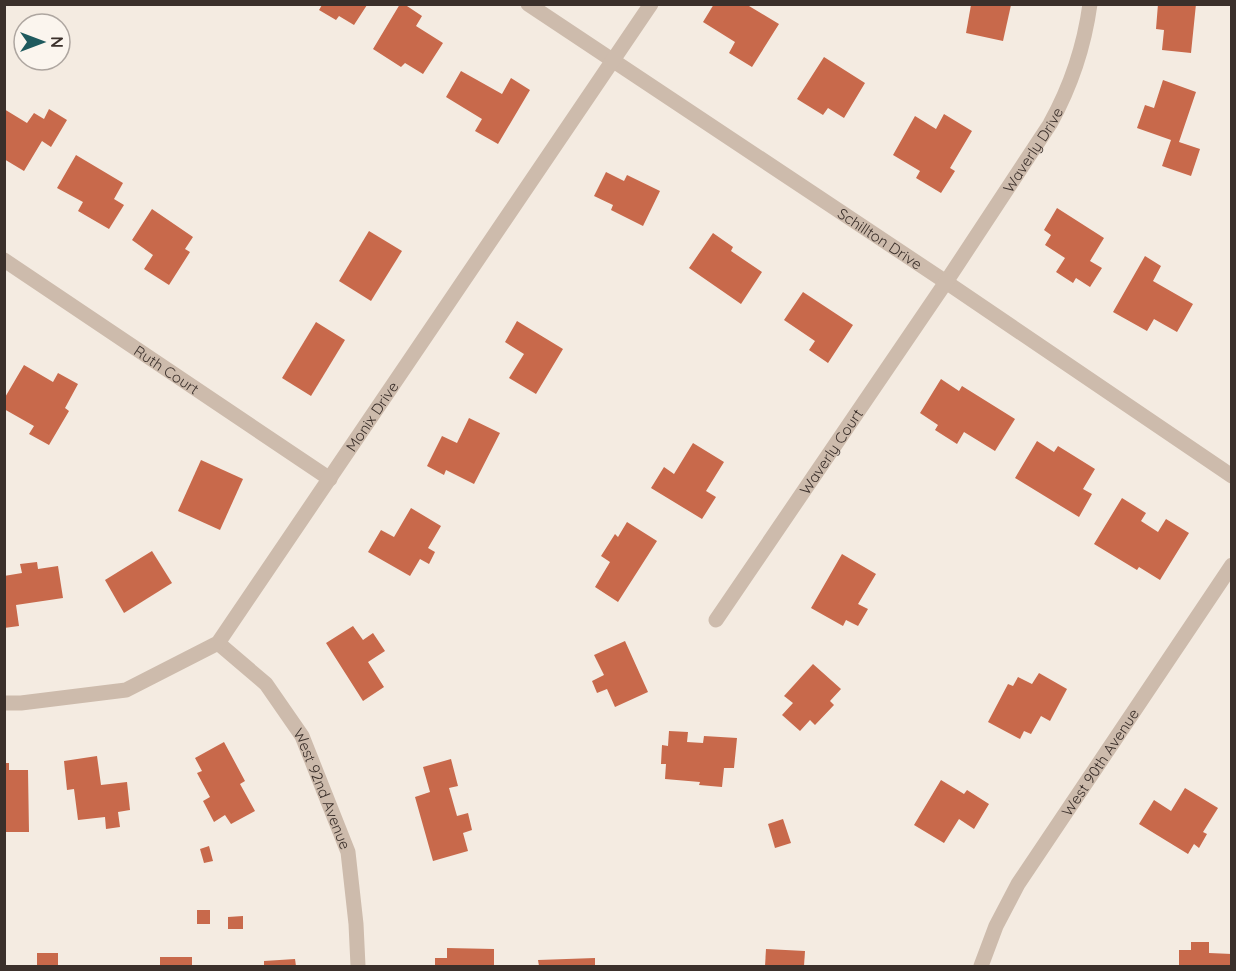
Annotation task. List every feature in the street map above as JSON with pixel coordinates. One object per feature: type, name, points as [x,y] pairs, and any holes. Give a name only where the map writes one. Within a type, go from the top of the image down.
[{"type":"street","name":"Schillton Drive","points":[[528,4],[946,282],[1232,476]]},
{"type":"street","name":"Monix Drive","points":[[4,703],[21,703],[126,690],[218,644],[651,4]]},
{"type":"street","name":"Waverly Drive","points":[[946,282],[1060,105],[1077,67],[1090,4]]},
{"type":"street","name":"Ruth Court","points":[[4,260],[330,479]]},
{"type":"street","name":"Waverly Court","points":[[716,620],[946,282]]},
{"type":"street","name":"West 90th Avenue","points":[[981,966],[996,926],[1018,884],[1232,565]]},
{"type":"street","name":"West 92nd Avenue","points":[[218,644],[266,684],[302,736],[348,852],[358,966]]},
{"type":"building","points":[[400,4],[404,4],[422,16],[416,26],[443,43],[423,74],[405,63],[401,67],[373,49]]},
{"type":"building","points":[[714,4],[749,4],[779,24],[752,67],[729,53],[735,42],[703,22]]},
{"type":"building","points":[[1158,4],[1196,4],[1191,53],[1162,50],[1164,30],[1156,29]]},
{"type":"building","points":[[322,5],[367,5],[354,25],[339,16],[336,20],[319,10]]},
{"type":"building","points":[[971,5],[1011,5],[1003,41],[966,33]]},
{"type":"building","points":[[824,57],[865,83],[844,118],[828,108],[823,115],[797,99]]},
{"type":"building","points":[[461,71],[502,94],[511,78],[530,90],[498,144],[475,131],[482,119],[446,97]]},
{"type":"building","points":[[1163,80],[1196,92],[1179,142],[1200,149],[1191,176],[1162,166],[1171,140],[1137,128],[1145,105],[1154,108]]},
{"type":"building","points":[[4,109],[27,123],[34,113],[44,119],[49,109],[67,120],[51,147],[42,141],[24,171],[4,159]]},
{"type":"building","points":[[944,114],[972,131],[950,168],[955,171],[941,193],[916,178],[920,171],[893,155],[915,116],[936,129]]},
{"type":"building","points":[[76,155],[123,183],[114,199],[124,205],[109,229],[78,211],[83,202],[57,188]]},
{"type":"building","points":[[606,172],[624,181],[627,175],[660,191],[643,226],[611,210],[613,205],[594,196]]},
{"type":"building","points":[[1057,208],[1104,238],[1090,261],[1102,268],[1090,287],[1076,278],[1073,283],[1056,272],[1065,258],[1045,245],[1051,235],[1044,230]]},
{"type":"building","points":[[152,209],[193,237],[185,249],[190,252],[169,285],[144,269],[153,255],[132,240]]},
{"type":"building","points":[[369,231],[402,251],[371,301],[339,281]]},
{"type":"building","points":[[713,233],[733,247],[731,251],[762,272],[741,304],[689,268]]},
{"type":"building","points":[[1145,256],[1161,266],[1153,281],[1193,304],[1177,332],[1154,319],[1147,331],[1113,312]]},
{"type":"building","points":[[803,292],[853,325],[828,363],[809,350],[815,341],[784,320]]},
{"type":"building","points":[[517,321],[563,349],[536,394],[509,378],[524,354],[505,342]]},
{"type":"building","points":[[316,322],[345,340],[311,396],[282,378]]},
{"type":"building","points":[[24,365],[53,382],[58,373],[78,384],[65,408],[69,411],[49,445],[29,434],[34,426],[4,409],[4,399]]},
{"type":"building","points":[[941,379],[959,391],[962,386],[1015,419],[995,451],[964,432],[957,444],[935,430],[938,425],[920,413]]},
{"type":"building","points":[[469,418],[500,433],[474,484],[446,470],[444,475],[427,466],[442,436],[457,443]]},
{"type":"building","points":[[1037,441],[1054,452],[1058,446],[1095,469],[1083,489],[1092,494],[1079,517],[1015,478]]},
{"type":"building","points":[[693,443],[724,462],[706,491],[716,497],[702,519],[651,488],[664,467],[674,474]]},
{"type":"building","points":[[201,460],[243,479],[220,530],[178,511]]},
{"type":"building","points":[[1122,498],[1146,513],[1141,521],[1158,532],[1166,519],[1189,533],[1160,580],[1139,567],[1137,570],[1094,544]]},
{"type":"building","points":[[411,508],[441,526],[428,548],[435,552],[429,564],[420,559],[410,576],[368,552],[381,530],[394,537]]},
{"type":"building","points":[[627,522],[657,541],[618,602],[595,587],[610,562],[601,556],[615,534],[618,537]]},
{"type":"building","points":[[152,551],[172,583],[124,613],[105,580]]},
{"type":"building","points":[[842,554],[876,574],[858,604],[868,609],[858,626],[846,620],[843,626],[811,608]]},
{"type":"building","points":[[37,562],[38,569],[58,566],[63,598],[16,605],[19,626],[4,628],[4,576],[22,573],[20,564]]},
{"type":"building","points":[[353,626],[363,640],[373,633],[385,651],[368,662],[384,687],[363,701],[326,643]]},
{"type":"building","points":[[625,641],[648,692],[615,707],[607,689],[597,693],[592,681],[604,675],[594,655]]},
{"type":"building","points":[[813,664],[841,689],[830,701],[834,705],[815,725],[810,720],[800,731],[782,715],[793,703],[784,696]]},
{"type":"building","points":[[1039,673],[1067,689],[1050,721],[1041,716],[1031,734],[1024,731],[1020,739],[988,722],[1008,684],[1013,686],[1018,677],[1032,684]]},
{"type":"building","points":[[669,731],[688,732],[687,742],[703,743],[704,736],[737,738],[734,768],[724,768],[722,787],[699,785],[700,782],[665,779],[666,764],[661,764],[662,745],[668,746]]},
{"type":"building","points":[[224,742],[245,781],[240,784],[255,811],[231,824],[225,815],[214,822],[203,801],[210,797],[197,773],[202,771],[195,758]]},
{"type":"building","points":[[97,756],[101,785],[127,782],[130,810],[118,812],[120,827],[106,829],[105,817],[78,820],[74,789],[67,790],[64,761]]},
{"type":"building","points":[[451,759],[458,786],[449,788],[457,816],[468,813],[472,830],[463,833],[468,851],[433,861],[415,797],[430,792],[423,767]]},
{"type":"building","points":[[4,763],[9,763],[9,770],[28,770],[29,832],[4,832]]},
{"type":"building","points":[[941,780],[964,794],[967,790],[989,804],[974,829],[959,819],[944,843],[914,825]]},
{"type":"building","points":[[1185,788],[1218,808],[1203,832],[1207,834],[1199,848],[1194,844],[1188,854],[1139,824],[1154,800],[1171,811]]},
{"type":"building","points":[[783,819],[791,843],[775,848],[768,824]]},
{"type":"building","points":[[209,846],[213,861],[204,863],[200,849]]},
{"type":"building","points":[[197,910],[210,910],[210,924],[197,924]]},
{"type":"building","points":[[243,916],[243,929],[228,929],[228,917]]},
{"type":"building","points":[[1191,942],[1209,942],[1209,953],[1232,954],[1232,966],[1179,966],[1179,950],[1191,950]]},
{"type":"building","points":[[447,948],[494,949],[494,966],[435,966],[435,958],[447,958]]},
{"type":"building","points":[[766,949],[805,951],[804,966],[765,966]]},
{"type":"building","points":[[37,953],[58,953],[58,966],[37,966]]},
{"type":"building","points":[[160,957],[192,957],[192,966],[160,966]]},
{"type":"building","points":[[595,958],[595,966],[539,966],[538,960]]},
{"type":"building","points":[[295,959],[296,966],[264,966],[264,961]]}]
